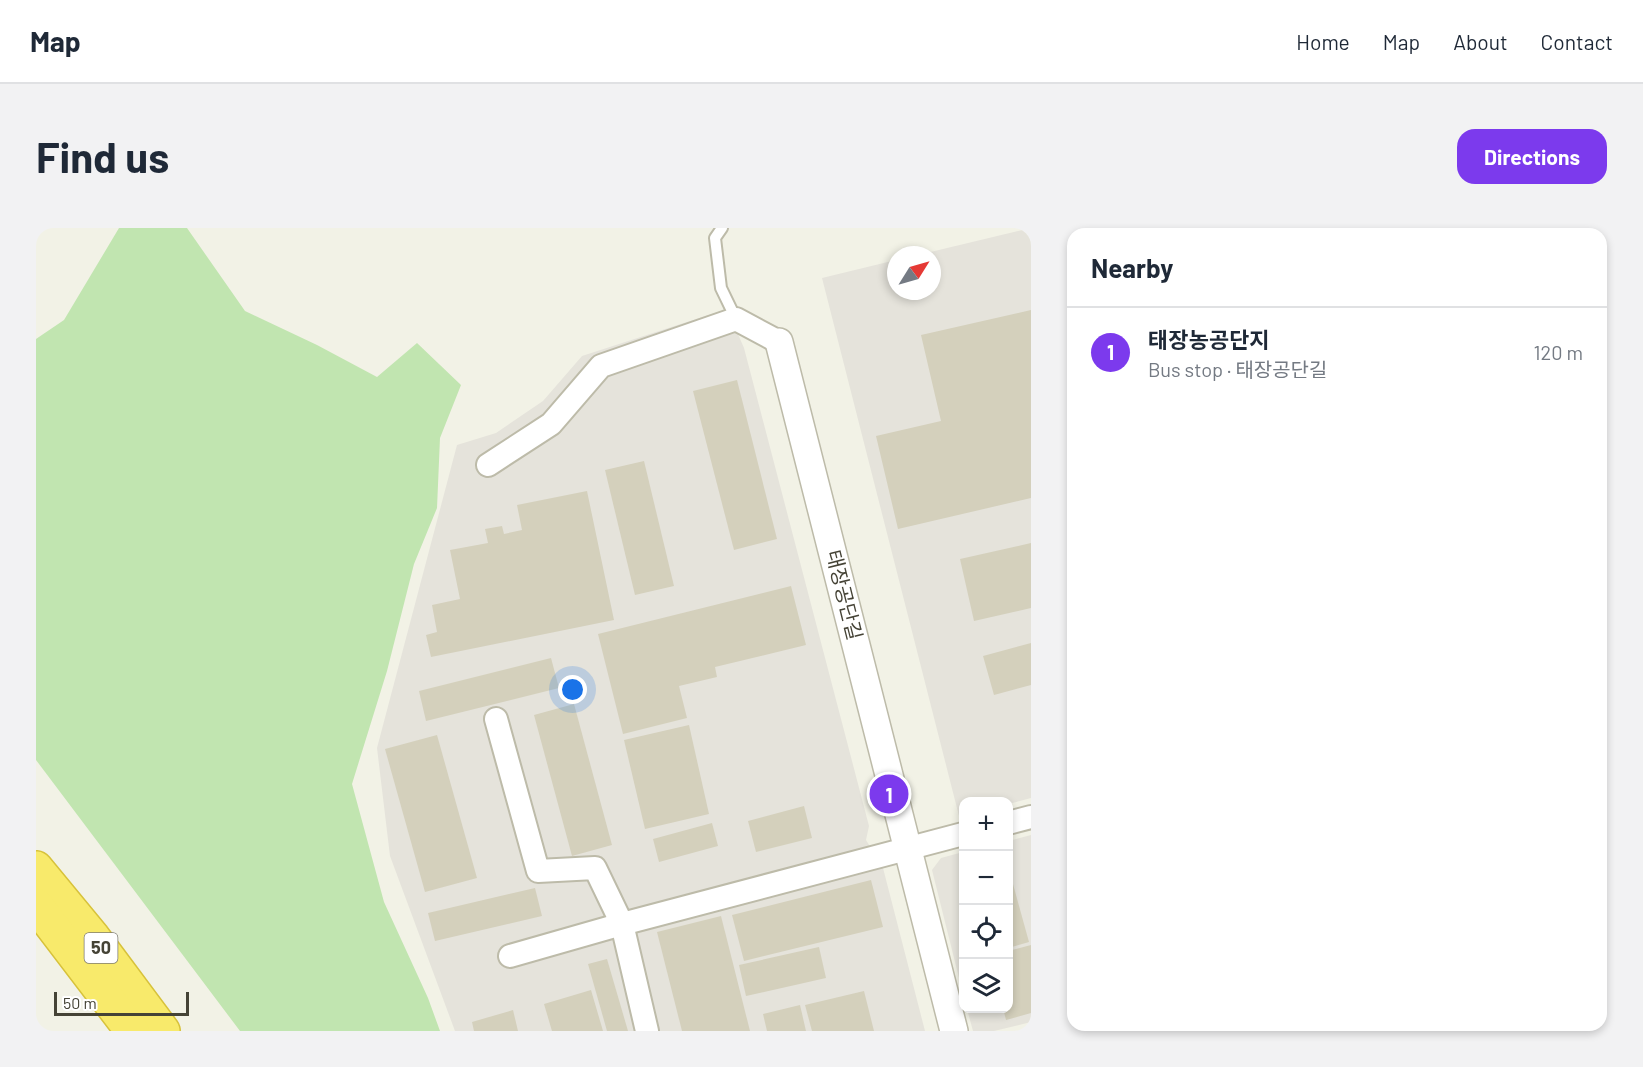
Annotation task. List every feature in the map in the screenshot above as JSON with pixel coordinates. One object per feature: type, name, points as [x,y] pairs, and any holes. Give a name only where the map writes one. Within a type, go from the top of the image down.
[{"type":"highway","name":"50","points":[[36,868],[93,937],[163,1031]]},
{"type":"highway","name":"50","points":[[36,905],[110,999],[132,1031]]},
{"type":"street","points":[[488,465],[551,424],[601,366],[736,320],[779,342]]},
{"type":"street","name":"태장공단길","points":[[779,342],[954,1031]]},
{"type":"street","points":[[496,719],[538,871],[595,868],[622,924],[647,1031]]},
{"type":"street","points":[[1013,822],[1031,817]]},
{"type":"street","points":[[510,956],[959,835]]},
{"type":"lane","points":[[723,228],[715,238],[721,288],[736,320]]},
{"type":"shaded area","points":[[1031,228],[1031,798],[1013,803],[1013,797],[959,797],[959,816],[822,278],[887,262],[887,300],[941,300],[941,250]]},
{"type":"shaded area","points":[[727,309],[744,348],[869,826],[866,840],[883,868],[925,1031],[455,1031],[390,856],[377,748],[457,445],[496,433],[543,401],[582,356]]},
{"type":"shaded area","points":[[1031,835],[1031,1022],[994,1031],[973,1031],[968,1013],[1013,1013],[1013,840]]},
{"type":"shaded area","points":[[959,853],[959,978],[932,870],[941,858]]},
{"type":"green space","points":[[119,228],[187,228],[245,311],[377,377],[417,343],[461,385],[440,438],[437,508],[414,564],[387,671],[352,784],[384,902],[428,998],[440,1031],[240,1031],[36,760],[36,339],[64,320]]},
{"type":"building","points":[[1031,310],[1031,498],[898,529],[876,436],[941,421],[921,335]]},
{"type":"building","points":[[737,380],[777,539],[734,550],[693,391]]},
{"type":"building","points":[[644,461],[674,586],[635,595],[605,470]]},
{"type":"building","points":[[587,491],[614,620],[431,657],[426,635],[437,632],[432,605],[460,599],[450,550],[488,543],[485,529],[502,526],[504,534],[522,530],[517,505]]},
{"type":"building","points":[[1031,543],[1031,608],[974,621],[960,559]]},
{"type":"building","points":[[791,586],[806,645],[715,667],[717,677],[679,686],[687,718],[623,734],[598,634]]},
{"type":"building","points":[[1031,643],[1031,685],[994,695],[983,656]]},
{"type":"building","points":[[551,658],[559,688],[426,721],[419,691]]},
{"type":"building","points":[[574,704],[612,845],[572,856],[534,715]]},
{"type":"building","points":[[689,725],[709,814],[645,829],[624,740]]},
{"type":"building","points":[[437,735],[477,878],[425,892],[385,749]]},
{"type":"building","points":[[804,806],[812,838],[756,852],[748,821]]},
{"type":"building","points":[[712,823],[718,846],[659,862],[653,839]]},
{"type":"building","points":[[871,880],[883,927],[744,961],[732,915]]},
{"type":"building","points":[[1013,884],[1029,942],[1013,947]]},
{"type":"building","points":[[535,888],[542,916],[435,941],[428,913]]},
{"type":"building","points":[[721,916],[750,1031],[682,1031],[657,932]]},
{"type":"building","points":[[1031,945],[1031,1013],[1006,1020],[1004,1013],[1013,1013],[1013,950]]},
{"type":"building","points":[[819,947],[826,978],[746,996],[739,965]]},
{"type":"building","points":[[607,959],[628,1031],[607,1031],[588,964]]},
{"type":"building","points":[[591,990],[603,1031],[552,1031],[544,1004]]},
{"type":"building","points":[[864,991],[874,1031],[812,1031],[805,1005]]},
{"type":"building","points":[[800,1005],[806,1031],[767,1031],[763,1014]]},
{"type":"building","points":[[513,1010],[518,1031],[474,1031],[472,1022]]},
{"type":"place","name":"태장농공단지","points":[[889,794]]}]
